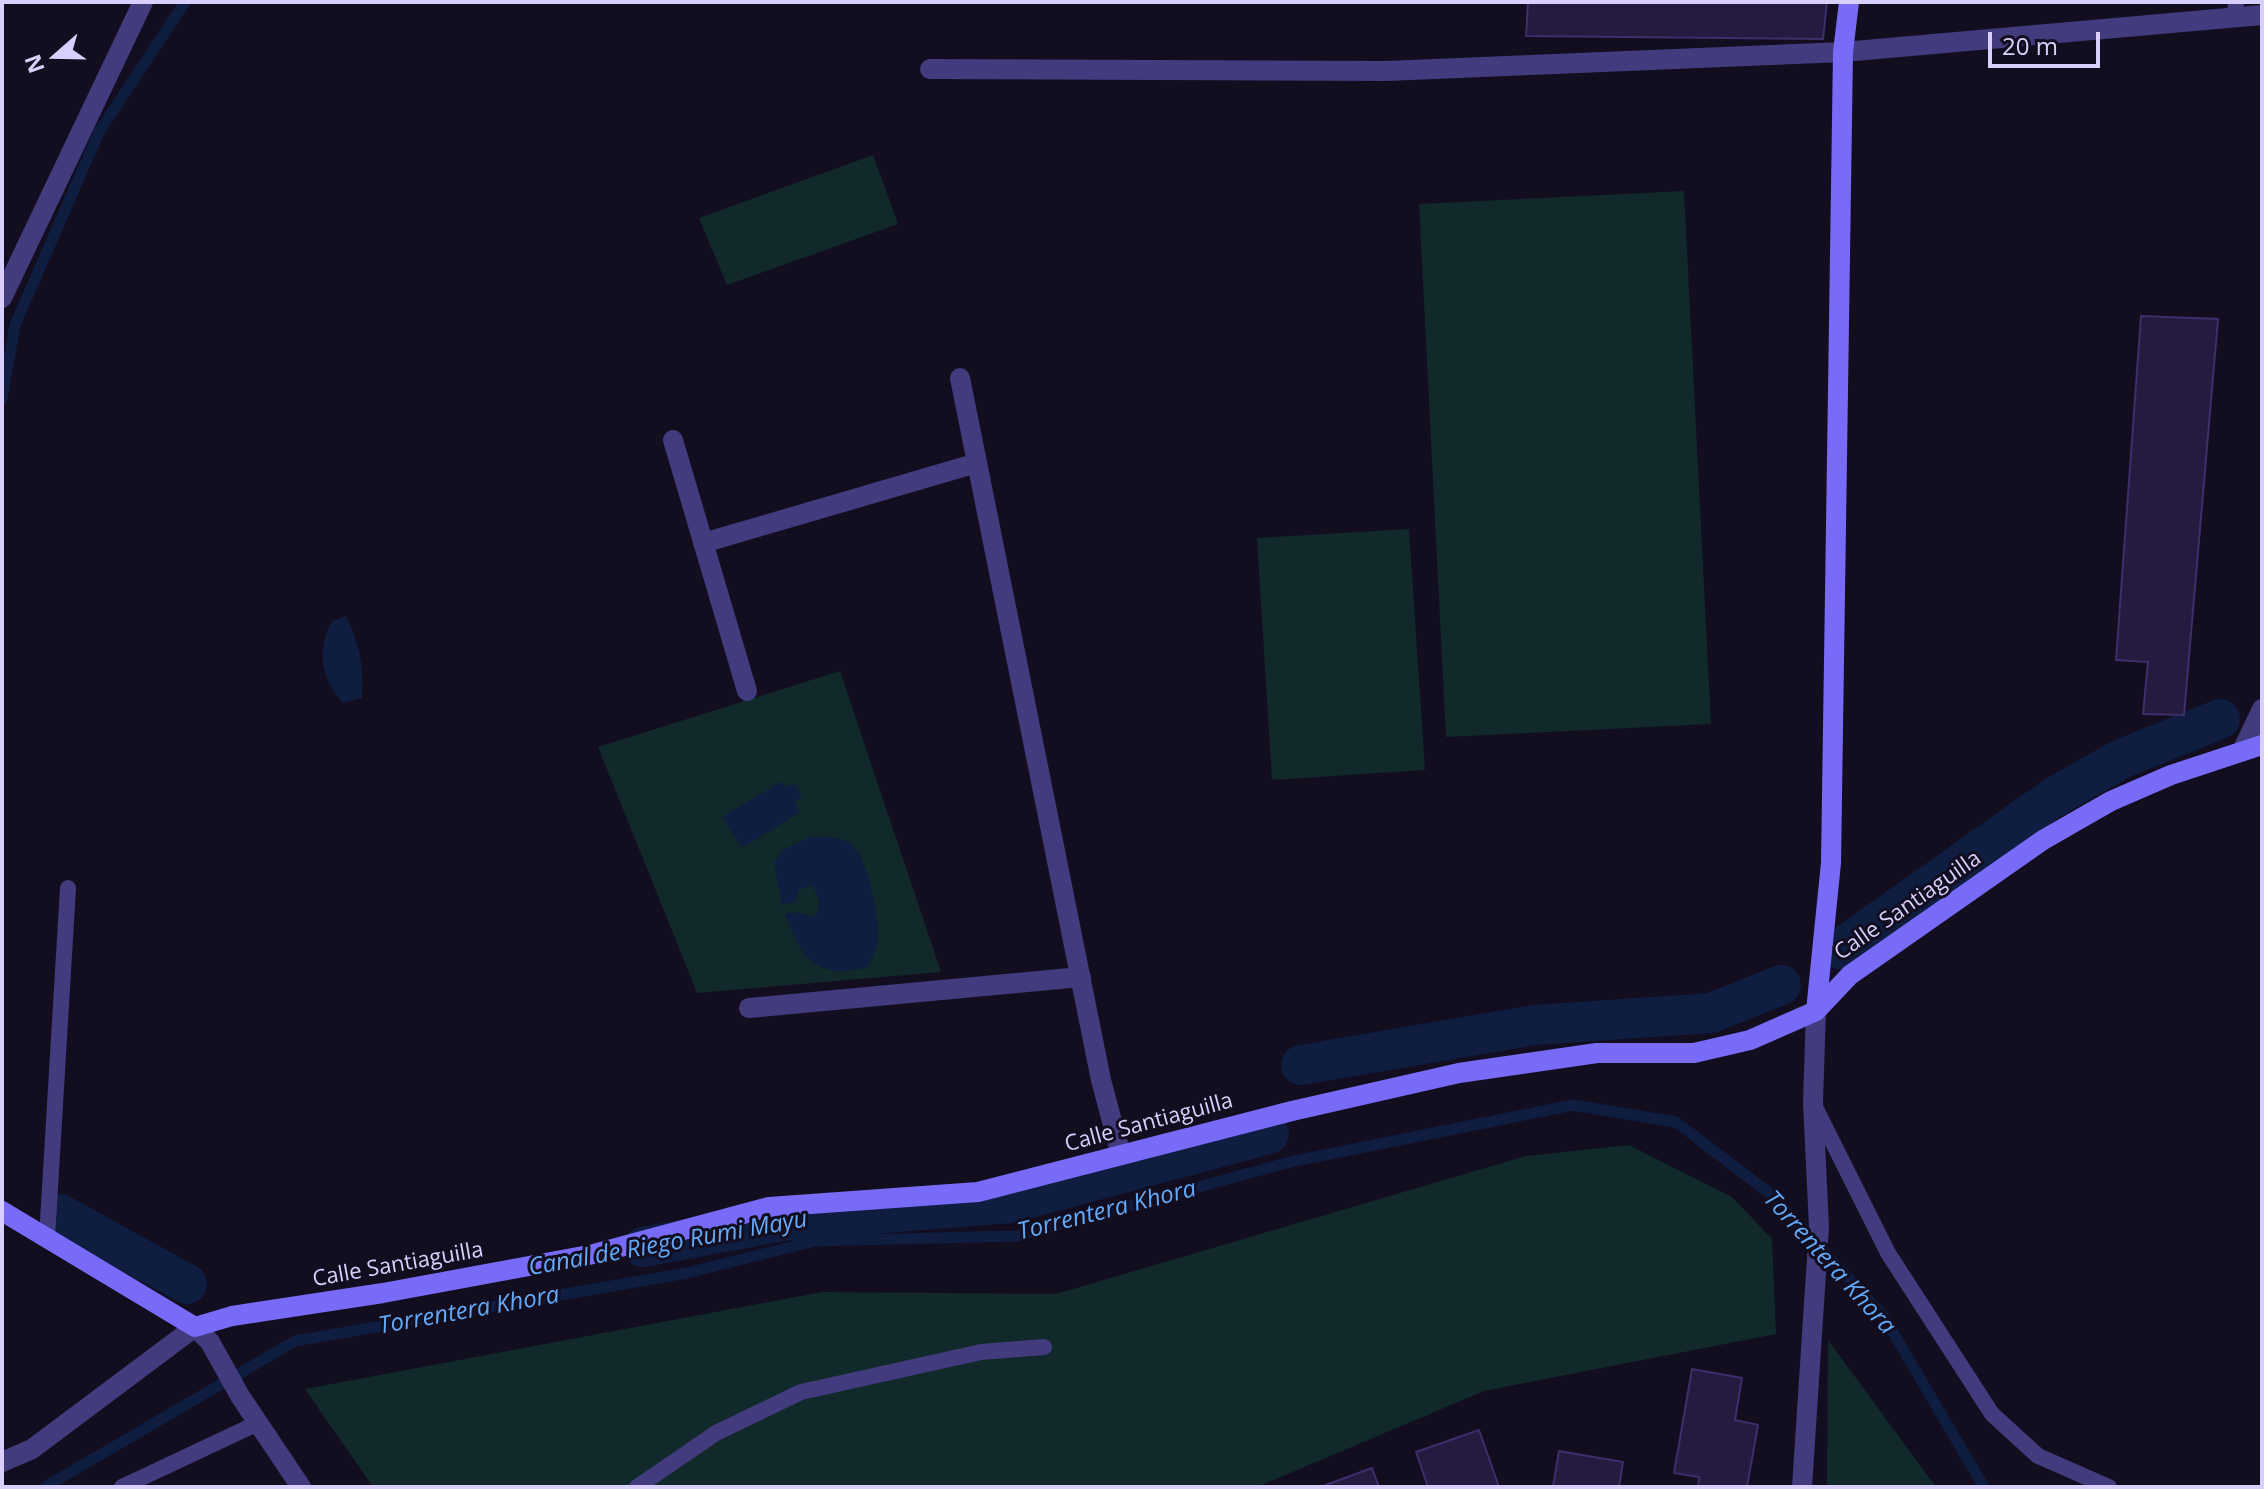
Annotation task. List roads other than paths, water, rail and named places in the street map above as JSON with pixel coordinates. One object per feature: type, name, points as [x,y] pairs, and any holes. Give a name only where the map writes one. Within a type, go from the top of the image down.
[{"type":"street","points":[[2,298],[143,2]]},
{"type":"street","points":[[1802,1487],[1819,1227],[1813,1102],[1816,1011],[1831,863],[1843,52],[1849,2]]},
{"type":"street","points":[[930,69],[1386,71],[1843,52],[2236,9],[2262,15]]},
{"type":"street","points":[[960,378],[1101,1080],[1121,1155]]},
{"type":"street","points":[[673,440],[747,691]]},
{"type":"street","points":[[703,543],[977,463]]},
{"type":"street","points":[[2252,748],[2262,709]]},
{"type":"street","name":"Calle Santiaguilla","points":[[203,1334],[232,1316],[383,1293],[594,1254],[769,1207],[978,1192],[1459,1073],[1597,1053],[1694,1053],[1750,1040],[1816,1011],[1850,975],[2043,840],[2123,796],[2252,748]]},
{"type":"street","points":[[749,1008],[1081,977]]},
{"type":"street","points":[[2,1211],[203,1334],[301,1487]]},
{"type":"street","points":[[2,1462],[32,1449],[203,1334]]},
{"type":"lane","points":[[47,1238],[68,888]]},
{"type":"lane","points":[[1813,1102],[1888,1253],[1992,1414],[2038,1456],[2109,1487]]},
{"type":"lane","points":[[637,1487],[716,1433],[801,1392],[981,1352],[1044,1347]]},
{"type":"lane","points":[[122,1487],[258,1423]]},
{"type":"water","points":[[346,616],[362,666],[362,698],[343,703],[330,684],[323,654],[332,621]]},
{"type":"water","points":[[782,781],[786,788],[794,783],[802,797],[794,802],[800,812],[742,848],[722,817]]},
{"type":"water","points":[[810,837],[843,840],[853,846],[864,865],[878,934],[876,950],[867,968],[835,971],[824,968],[805,954],[791,930],[785,914],[797,912],[811,917],[817,914],[820,902],[812,885],[798,890],[796,901],[782,905],[774,863],[784,849]]},
{"type":"waterway","points":[[2,399],[15,325],[99,132],[185,2]]},
{"type":"waterway","name":"Canal de Riego Rumi Mayu","points":[[1840,949],[2054,797],[2121,759],[2220,719]]},
{"type":"waterway","name":"Canal de Riego Rumi Mayu","points":[[1301,1065],[1535,1025],[1711,1013],[1781,985]]},
{"type":"waterway","name":"Torrentera Khora","points":[[45,1487],[295,1341],[687,1273],[815,1241],[1018,1236],[1294,1161],[1573,1105],[1676,1122],[1772,1195],[1884,1317],[1984,1487]]},
{"type":"waterway","name":"Canal de Riego Rumi Mayu","points":[[643,1247],[783,1221],[1011,1203],[1269,1134]]},
{"type":"waterway","name":"Canal de Riego Rumi Mayu","points":[[60,1214],[187,1284]]}]
